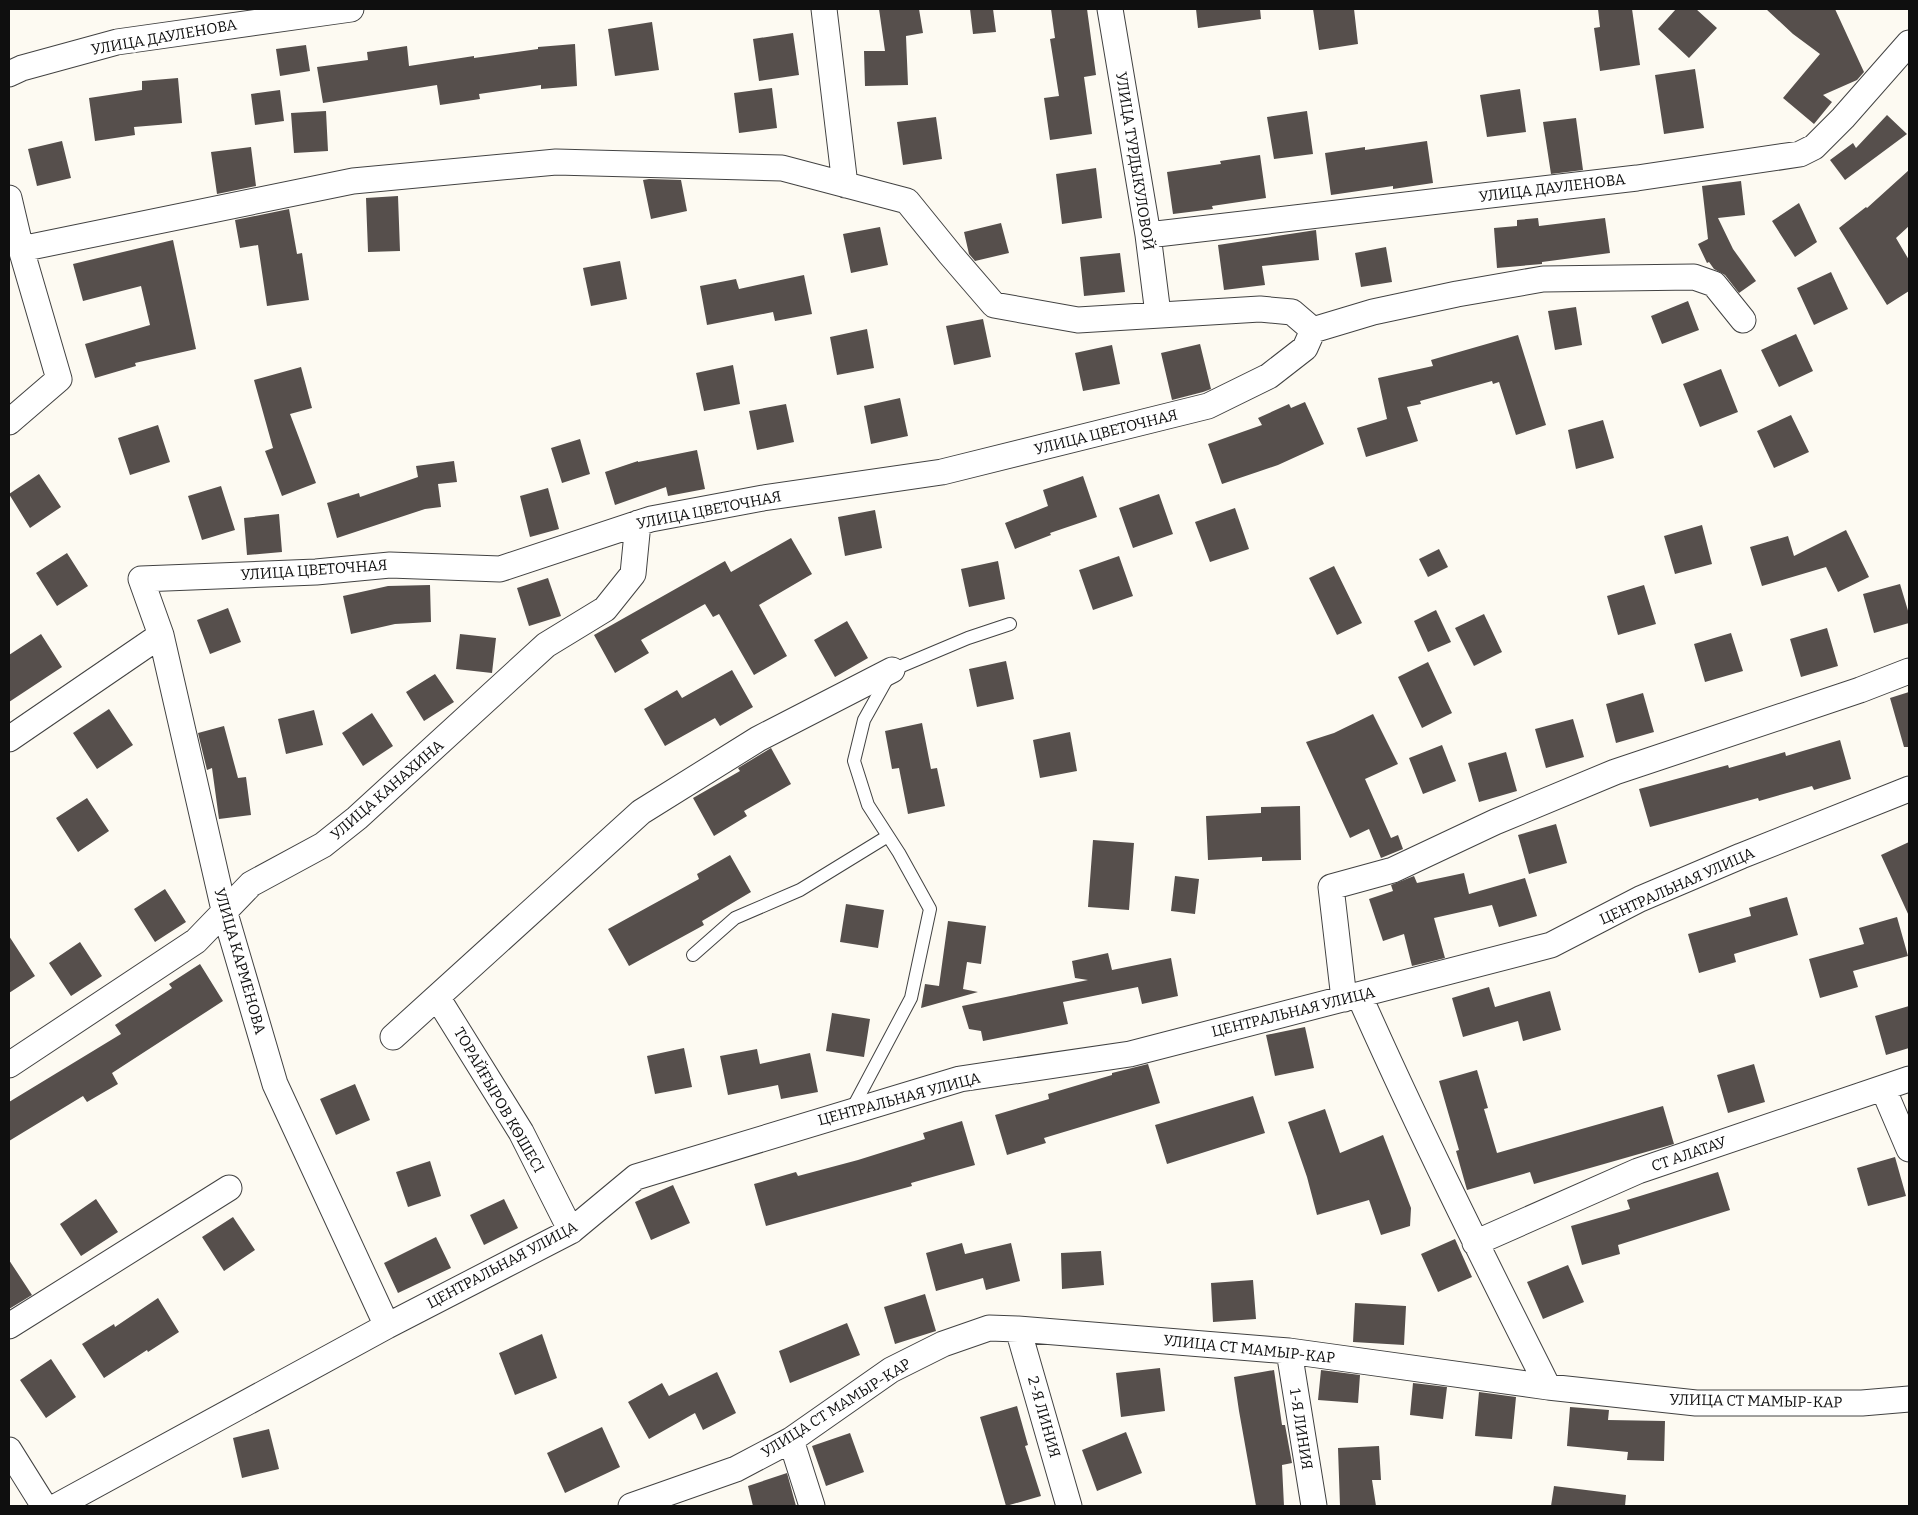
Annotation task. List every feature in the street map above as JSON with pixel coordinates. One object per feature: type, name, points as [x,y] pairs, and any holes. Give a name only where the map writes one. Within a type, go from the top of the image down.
[{"type":"street","name":"УЛИЦА ДАУЛЕНОВА","points":[[9,74],[22,68],[117,42],[351,9]]},
{"type":"street","points":[[824,9],[845,184]]},
{"type":"street","name":"УЛИЦА ТУРДЫКУЛОВОЙ","points":[[1110,9],[1148,235],[1158,314]]},
{"type":"street","name":"УЛИЦА ДАУЛЕНОВА","points":[[1148,235],[1637,178],[1800,154],[1814,147],[1837,124],[1909,43]]},
{"type":"street","points":[[21,249],[353,181],[556,162],[782,168],[907,200],[994,305],[1078,320],[1158,314],[1268,310],[1292,312],[1313,330],[1373,312],[1457,294],[1544,279],[1694,277],[1714,284],[1742,320]]},
{"type":"street","points":[[9,198],[21,249],[59,379],[9,422]]},
{"type":"street","name":"УЛИЦА ЦВЕТОЧНАЯ","points":[[141,579],[316,572],[390,565],[500,569],[651,519],[763,498],[942,472],[1208,406],[1269,376],[1305,348],[1313,330]]},
{"type":"street","name":"УЛИЦА КАНАХИНА","points":[[9,1065],[196,941],[224,910],[252,884],[323,845],[357,818],[546,646],[605,609],[633,574],[638,523]]},
{"type":"street","name":"УЛИЦА КАРМЕНОВА","points":[[141,579],[161,635],[224,910],[275,1084],[387,1326]]},
{"type":"street","points":[[9,739],[161,635]]},
{"type":"street","points":[[393,1037],[641,812],[758,739],[892,670]]},
{"type":"street","points":[[1548,1387],[1475,1243],[1403,1094],[1351,997],[1331,886],[1392,870],[1495,822],[1615,772],[1860,690],[1909,671]]},
{"type":"street","name":"ЦЕНТРАЛЬНАЯ УЛИЦА","points":[[56,1506],[387,1326],[571,1231],[636,1177],[960,1079],[1130,1054],[1551,945],[1650,895],[1741,856],[1909,789]]},
{"type":"street","name":"ТОРАЙҒЫРОВ КӨШЕСІ","points":[[437,997],[521,1132],[571,1231]]},
{"type":"street","name":"СТ АЛАТАУ","points":[[1475,1243],[1638,1171],[1909,1079]]},
{"type":"street","points":[[1883,1088],[1909,1149]]},
{"type":"street","points":[[9,1326],[229,1188]]},
{"type":"street","name":"УЛИЦА СТ МАМЫР-КАР","points":[[631,1506],[736,1469],[791,1440],[891,1370],[943,1344],[989,1328],[1289,1351],[1548,1387],[1696,1403],[1862,1403],[1909,1399]]},
{"type":"street","name":"2-Я ЛИНИЯ","points":[[1018,1329],[1069,1506]]},
{"type":"street","name":"1-Я ЛИНИЯ","points":[[1289,1351],[1314,1506]]},
{"type":"street","points":[[791,1440],[812,1506]]},
{"type":"street","points":[[9,1450],[44,1506]]},
{"type":"lane","points":[[852,1111],[911,998],[930,909],[868,805],[854,760],[864,720],[892,670],[968,638],[1010,624]]},
{"type":"lane","points":[[693,955],[734,918],[800,890],[888,836]]},
{"type":"building","points":[[879,9],[919,9],[923,33],[906,36],[908,85],[865,86],[864,51],[885,51]]},
{"type":"building","points":[[970,9],[993,9],[996,32],[973,34]]},
{"type":"building","points":[[1051,9],[1087,9],[1096,75],[1084,77],[1092,134],[1050,140],[1044,98],[1059,96],[1050,39],[1055,38]]},
{"type":"building","points":[[1196,9],[1260,9],[1261,19],[1198,28]]},
{"type":"building","points":[[1313,9],[1354,9],[1358,44],[1319,50]]},
{"type":"building","points":[[1598,9],[1632,9],[1640,65],[1600,71],[1594,28],[1600,27]]},
{"type":"building","points":[[1676,9],[1696,9],[1717,28],[1689,58],[1658,29]]},
{"type":"building","points":[[1766,9],[1835,9],[1864,72],[1857,80],[1823,95],[1832,102],[1814,124],[1783,98],[1820,54],[1793,34]]},
{"type":"building","points":[[652,22],[659,70],[615,76],[608,29]]},
{"type":"building","points":[[793,33],[799,75],[759,81],[753,39]]},
{"type":"building","points":[[575,44],[577,86],[541,89],[541,85],[479,94],[480,99],[440,105],[437,85],[323,103],[317,67],[368,60],[367,52],[407,46],[409,66],[538,49],[538,47]]},
{"type":"building","points":[[306,45],[310,71],[280,76],[276,49]]},
{"type":"building","points":[[1695,69],[1704,128],[1664,134],[1655,75]]},
{"type":"building","points":[[178,78],[182,123],[134,127],[135,135],[95,141],[89,98],[142,90],[142,81]]},
{"type":"building","points":[[772,88],[777,128],[739,133],[734,93]]},
{"type":"building","points":[[1520,89],[1526,132],[1487,137],[1480,95]]},
{"type":"building","points":[[280,90],[284,121],[255,125],[251,94]]},
{"type":"building","points":[[326,111],[328,151],[294,153],[291,113]]},
{"type":"building","points":[[1307,111],[1313,154],[1274,159],[1267,117]]},
{"type":"building","points":[[1887,115],[1907,134],[1845,180],[1830,160],[1853,143],[1856,148]]},
{"type":"building","points":[[936,117],[942,159],[903,165],[897,122]]},
{"type":"building","points":[[1576,118],[1583,170],[1551,174],[1543,122]]},
{"type":"building","points":[[62,141],[71,178],[37,186],[28,149]]},
{"type":"building","points":[[1427,141],[1433,183],[1393,189],[1393,186],[1331,195],[1325,153],[1365,147],[1365,150]]},
{"type":"building","points":[[251,147],[256,186],[217,194],[211,152]]},
{"type":"building","points":[[1260,155],[1266,198],[1212,206],[1213,209],[1173,214],[1167,172],[1221,164],[1220,161]]},
{"type":"building","points":[[1096,168],[1102,218],[1062,224],[1056,174]]},
{"type":"building","points":[[1909,170],[1909,226],[1896,238],[1909,260],[1909,291],[1887,305],[1839,228],[1867,208]]},
{"type":"building","points":[[643,180],[681,180],[687,211],[651,219]]},
{"type":"building","points":[[1741,181],[1745,215],[1718,218],[1733,249],[1756,281],[1739,293],[1725,275],[1714,269],[1709,262],[1707,263],[1698,244],[1708,239],[1702,186]]},
{"type":"building","points":[[398,196],[400,251],[368,252],[366,198]]},
{"type":"building","points":[[1799,203],[1817,242],[1795,257],[1772,221]]},
{"type":"building","points":[[289,209],[297,254],[302,253],[309,300],[267,306],[258,245],[240,248],[235,220]]},
{"type":"building","points":[[1538,218],[1539,226],[1605,218],[1610,253],[1542,262],[1542,264],[1497,268],[1494,228],[1517,226],[1517,220]]},
{"type":"building","points":[[1001,223],[1009,253],[975,261],[969,254],[964,232]]},
{"type":"building","points":[[880,227],[888,265],[851,273],[843,234]]},
{"type":"building","points":[[1316,230],[1319,260],[1262,266],[1265,285],[1224,290],[1218,245]]},
{"type":"building","points":[[173,240],[196,349],[135,363],[136,366],[95,378],[85,344],[150,325],[141,286],[83,301],[73,264]]},
{"type":"building","points":[[1386,247],[1392,282],[1361,287],[1355,253]]},
{"type":"building","points":[[1120,253],[1125,292],[1084,296],[1080,257]]},
{"type":"building","points":[[620,261],[627,299],[591,306],[583,268]]},
{"type":"building","points":[[1831,272],[1848,309],[1814,325],[1797,288]]},
{"type":"building","points":[[804,275],[812,314],[775,321],[773,312],[707,325],[700,286],[736,279],[739,289]]},
{"type":"building","points":[[1688,301],[1699,330],[1662,344],[1651,316]]},
{"type":"building","points":[[1576,307],[1582,345],[1555,350],[1548,311]]},
{"type":"building","points":[[983,319],[991,357],[954,365],[946,326]]},
{"type":"building","points":[[867,329],[874,368],[837,375],[830,337]]},
{"type":"building","points":[[1796,334],[1813,371],[1779,387],[1761,350]]},
{"type":"building","points":[[1518,335],[1546,425],[1516,435],[1499,382],[1493,384],[1492,381],[1420,401],[1421,404],[1407,407],[1418,441],[1366,457],[1357,428],[1387,419],[1378,378],[1433,366],[1431,360]]},
{"type":"building","points":[[1200,344],[1211,389],[1172,400],[1161,353]]},
{"type":"building","points":[[1112,345],[1120,384],[1083,391],[1075,353]]},
{"type":"building","points":[[733,365],[740,404],[704,411],[696,373]]},
{"type":"building","points":[[301,367],[312,408],[290,414],[316,483],[282,496],[265,451],[273,448],[254,380]]},
{"type":"building","points":[[1721,369],[1738,412],[1700,427],[1683,384]]},
{"type":"building","points":[[900,398],[908,436],[871,444],[864,406]]},
{"type":"building","points":[[1305,402],[1324,444],[1278,465],[1222,484],[1208,444],[1262,425],[1258,418],[1289,404],[1291,408]]},
{"type":"building","points":[[786,404],[794,442],[757,450],[749,411]]},
{"type":"building","points":[[1791,415],[1809,452],[1774,468],[1757,431]]},
{"type":"building","points":[[1603,420],[1614,458],[1576,469],[1568,430]]},
{"type":"building","points":[[158,425],[170,462],[130,475],[118,438]]},
{"type":"building","points":[[580,439],[590,474],[562,483],[551,448]]},
{"type":"building","points":[[697,450],[705,489],[668,496],[666,487],[615,505],[605,472],[638,461]]},
{"type":"building","points":[[454,461],[457,482],[438,484],[441,507],[425,509],[337,538],[327,503],[359,493],[360,497],[418,477],[416,466]]},
{"type":"building","points":[[39,474],[61,507],[30,528],[9,494]]},
{"type":"building","points":[[1083,476],[1097,517],[1050,533],[1051,535],[1015,549],[1005,523],[1048,506],[1043,490]]},
{"type":"building","points":[[221,486],[235,530],[202,540],[188,496]]},
{"type":"building","points":[[548,488],[559,529],[530,537],[520,496]]},
{"type":"building","points":[[1159,494],[1173,534],[1133,548],[1119,508]]},
{"type":"building","points":[[1235,508],[1249,549],[1210,562],[1195,522]]},
{"type":"building","points":[[875,510],[882,548],[845,556],[838,517]]},
{"type":"building","points":[[279,514],[282,552],[247,555],[244,518]]},
{"type":"building","points":[[1702,525],[1712,564],[1675,574],[1664,536]]},
{"type":"building","points":[[1846,530],[1869,577],[1838,592],[1826,567],[1762,586],[1750,547],[1788,536],[1794,556]]},
{"type":"building","points":[[791,538],[812,574],[759,605],[787,656],[754,675],[719,614],[713,617],[705,604],[641,640],[649,653],[615,673],[594,635],[725,561],[731,572]]},
{"type":"building","points":[[1439,549],[1448,567],[1428,577],[1419,559]]},
{"type":"building","points":[[67,553],[88,586],[57,606],[36,573]]},
{"type":"building","points":[[1119,556],[1133,596],[1093,610],[1079,570]]},
{"type":"building","points":[[998,561],[1005,599],[969,607],[961,569]]},
{"type":"building","points":[[1334,566],[1362,623],[1337,635],[1309,578]]},
{"type":"building","points":[[548,578],[561,616],[529,626],[517,588]]},
{"type":"building","points":[[1900,584],[1909,614],[1909,623],[1874,633],[1863,594]]},
{"type":"building","points":[[430,585],[431,622],[395,624],[351,634],[343,596],[388,586]]},
{"type":"building","points":[[1644,585],[1656,624],[1618,635],[1607,596]]},
{"type":"building","points":[[228,608],[241,642],[210,654],[197,620]]},
{"type":"building","points":[[1436,610],[1451,642],[1428,652],[1414,621]]},
{"type":"building","points":[[1484,614],[1502,652],[1474,666],[1455,628]]},
{"type":"building","points":[[847,621],[868,658],[835,677],[814,640]]},
{"type":"building","points":[[1827,628],[1838,666],[1801,677],[1790,639]]},
{"type":"building","points":[[1731,633],[1743,671],[1705,682],[1694,644]]},
{"type":"building","points":[[41,634],[62,667],[9,702],[9,655]]},
{"type":"building","points":[[460,634],[496,638],[492,673],[456,669]]},
{"type":"building","points":[[1006,661],[1014,699],[977,707],[969,669]]},
{"type":"building","points":[[1428,662],[1452,713],[1422,728],[1398,677]]},
{"type":"building","points":[[732,670],[753,707],[720,726],[715,718],[665,746],[644,709],[677,690],[682,698]]},
{"type":"building","points":[[435,674],[454,702],[424,721],[406,692]]},
{"type":"building","points":[[1909,692],[1909,747],[1904,747],[1890,698]]},
{"type":"building","points":[[1643,693],[1654,732],[1616,743],[1606,704]]},
{"type":"building","points":[[109,709],[133,745],[97,769],[73,733]]},
{"type":"building","points":[[314,710],[323,745],[286,754],[278,719]]},
{"type":"building","points":[[372,713],[393,746],[363,766],[342,733]]},
{"type":"building","points":[[1373,714],[1398,764],[1365,779],[1391,838],[1398,835],[1403,849],[1381,858],[1369,829],[1350,838],[1306,742],[1334,733]]},
{"type":"building","points":[[1573,719],[1584,757],[1546,768],[1535,729]]},
{"type":"building","points":[[922,723],[931,769],[937,768],[945,806],[908,814],[899,768],[892,769],[885,731]]},
{"type":"building","points":[[224,726],[238,778],[246,777],[251,815],[219,819],[212,768],[207,770],[198,733]]},
{"type":"building","points":[[1070,732],[1077,771],[1040,778],[1033,740]]},
{"type":"building","points":[[1840,740],[1851,779],[1814,790],[1812,786],[1759,801],[1758,798],[1650,827],[1639,789],[1728,765],[1729,768],[1785,752],[1786,756]]},
{"type":"building","points":[[1442,745],[1456,781],[1423,794],[1409,758]]},
{"type":"building","points":[[771,748],[791,784],[744,811],[747,816],[714,836],[693,798],[740,771],[738,768]]},
{"type":"building","points":[[1506,752],[1517,791],[1479,802],[1468,763]]},
{"type":"building","points":[[87,798],[109,831],[78,852],[56,818]]},
{"type":"building","points":[[1300,806],[1301,860],[1262,861],[1262,857],[1208,860],[1206,816],[1261,813],[1261,807]]},
{"type":"building","points":[[1556,824],[1567,863],[1529,874],[1518,835]]},
{"type":"building","points":[[1093,840],[1134,843],[1129,910],[1088,907]]},
{"type":"building","points":[[1909,842],[1909,916],[1881,855]]},
{"type":"building","points":[[730,855],[751,892],[702,921],[704,925],[629,966],[608,929],[699,879],[697,874]]},
{"type":"building","points":[[1464,873],[1469,894],[1525,878],[1537,916],[1499,927],[1492,905],[1434,918],[1445,958],[1412,966],[1404,934],[1383,941],[1369,899],[1393,891],[1391,885],[1414,876],[1417,883]]},
{"type":"building","points":[[1175,876],[1199,879],[1195,914],[1171,911]]},
{"type":"building","points":[[165,889],[186,922],[155,942],[134,909]]},
{"type":"building","points":[[1787,897],[1798,935],[1734,954],[1736,962],[1699,973],[1688,934],[1751,916],[1749,908]]},
{"type":"building","points":[[846,904],[884,910],[878,948],[840,942]]},
{"type":"building","points":[[1897,917],[1908,956],[1853,971],[1858,987],[1820,998],[1809,959],[1864,944],[1859,928]]},
{"type":"building","points":[[948,921],[986,926],[981,964],[967,962],[963,989],[978,992],[921,1008],[925,984],[939,986]]},
{"type":"building","points":[[9,936],[35,976],[9,993]]},
{"type":"building","points":[[80,942],[102,976],[71,996],[49,963]]},
{"type":"building","points":[[1108,953],[1112,970],[1171,958],[1178,996],[1142,1004],[1138,987],[1063,1002],[1068,1024],[983,1041],[981,1031],[969,1029],[962,1006],[1088,980],[1075,978],[1072,961]]},
{"type":"building","points":[[200,964],[223,1001],[112,1073],[118,1084],[87,1102],[83,1096],[9,1141],[9,1102],[121,1034],[115,1025],[172,988],[169,984]]},
{"type":"building","points":[[1489,987],[1495,1007],[1550,991],[1561,1030],[1523,1041],[1518,1021],[1463,1037],[1452,998]]},
{"type":"building","points":[[1909,1006],[1909,1048],[1886,1055],[1875,1016]]},
{"type":"building","points":[[832,1013],[870,1019],[864,1057],[826,1051]]},
{"type":"building","points":[[1305,1027],[1314,1068],[1275,1076],[1266,1035]]},
{"type":"building","points":[[684,1048],[692,1087],[655,1094],[647,1056]]},
{"type":"building","points":[[757,1049],[760,1064],[810,1053],[818,1092],[781,1099],[778,1085],[728,1095],[720,1056]]},
{"type":"building","points":[[1148,1064],[1160,1103],[1044,1138],[1046,1143],[1007,1155],[995,1115],[1049,1099],[1048,1094],[1112,1075],[1112,1073]]},
{"type":"building","points":[[1754,1064],[1765,1102],[1728,1113],[1717,1075]]},
{"type":"building","points":[[1477,1070],[1488,1108],[1484,1109],[1497,1153],[1663,1106],[1674,1144],[1534,1184],[1530,1172],[1467,1190],[1456,1151],[1459,1150],[1439,1081]]},
{"type":"building","points":[[355,1084],[370,1120],[336,1135],[320,1099]]},
{"type":"building","points":[[1253,1096],[1265,1133],[1167,1164],[1155,1125]]},
{"type":"building","points":[[1325,1109],[1340,1153],[1383,1135],[1411,1208],[1410,1226],[1381,1235],[1369,1200],[1317,1215],[1307,1177],[1288,1122]]},
{"type":"building","points":[[962,1121],[975,1165],[911,1183],[912,1186],[766,1226],[754,1184],[796,1172],[798,1176],[858,1160],[925,1139],[923,1133]]},
{"type":"building","points":[[1895,1157],[1906,1196],[1868,1206],[1857,1168]]},
{"type":"building","points":[[430,1161],[441,1196],[408,1207],[396,1172]]},
{"type":"building","points":[[1718,1172],[1730,1210],[1618,1245],[1620,1254],[1582,1265],[1571,1226],[1630,1209],[1627,1200]]},
{"type":"building","points":[[673,1185],[690,1223],[651,1240],[635,1202]]},
{"type":"building","points":[[96,1199],[118,1232],[81,1256],[60,1224]]},
{"type":"building","points":[[504,1199],[518,1228],[484,1245],[470,1215]]},
{"type":"building","points":[[233,1217],[255,1250],[224,1271],[202,1237]]},
{"type":"building","points":[[436,1237],[451,1268],[398,1293],[384,1263]]},
{"type":"building","points":[[1455,1239],[1472,1277],[1438,1292],[1421,1254]]},
{"type":"building","points":[[962,1243],[965,1254],[1011,1243],[1020,1281],[986,1290],[983,1278],[936,1291],[926,1253]]},
{"type":"building","points":[[1101,1251],[1104,1285],[1062,1289],[1061,1253]]},
{"type":"building","points":[[9,1260],[32,1295],[9,1309]]},
{"type":"building","points":[[1568,1265],[1584,1302],[1543,1319],[1527,1282]]},
{"type":"building","points":[[1253,1280],[1256,1319],[1213,1322],[1211,1283]]},
{"type":"building","points":[[925,1294],[936,1331],[895,1344],[884,1307]]},
{"type":"building","points":[[158,1298],[179,1332],[104,1378],[82,1344],[114,1324],[115,1327]]},
{"type":"building","points":[[1355,1303],[1406,1306],[1404,1345],[1353,1342]]},
{"type":"building","points":[[847,1323],[860,1355],[790,1383],[779,1351]]},
{"type":"building","points":[[542,1334],[557,1378],[515,1395],[499,1353]]},
{"type":"building","points":[[51,1359],[76,1397],[46,1418],[20,1380]]},
{"type":"building","points":[[1160,1368],[1165,1411],[1121,1417],[1116,1373]]},
{"type":"building","points":[[1274,1370],[1282,1425],[1285,1425],[1292,1463],[1282,1465],[1284,1506],[1256,1506],[1234,1377]]},
{"type":"building","points":[[1321,1370],[1360,1375],[1358,1403],[1318,1400]]},
{"type":"building","points":[[717,1372],[736,1413],[703,1430],[695,1413],[649,1439],[628,1402],[662,1383],[669,1396]]},
{"type":"building","points":[[1413,1383],[1447,1387],[1443,1419],[1410,1415]]},
{"type":"building","points":[[1479,1392],[1516,1397],[1512,1439],[1475,1436]]},
{"type":"building","points":[[1017,1406],[1028,1445],[1025,1446],[1041,1496],[1006,1506],[980,1417]]},
{"type":"building","points":[[1570,1407],[1609,1410],[1608,1420],[1665,1421],[1664,1461],[1627,1460],[1628,1452],[1567,1446]]},
{"type":"building","points":[[602,1427],[620,1467],[565,1493],[547,1453]]},
{"type":"building","points":[[269,1429],[279,1469],[242,1478],[233,1438]]},
{"type":"building","points":[[1126,1432],[1142,1473],[1097,1491],[1082,1450]]},
{"type":"building","points":[[850,1433],[864,1472],[826,1486],[812,1446]]},
{"type":"building","points":[[1379,1446],[1381,1480],[1372,1480],[1376,1506],[1340,1506],[1338,1448]]},
{"type":"building","points":[[787,1473],[796,1506],[753,1506],[748,1486]]},
{"type":"building","points":[[1554,1486],[1626,1495],[1625,1506],[1551,1506]]}]
